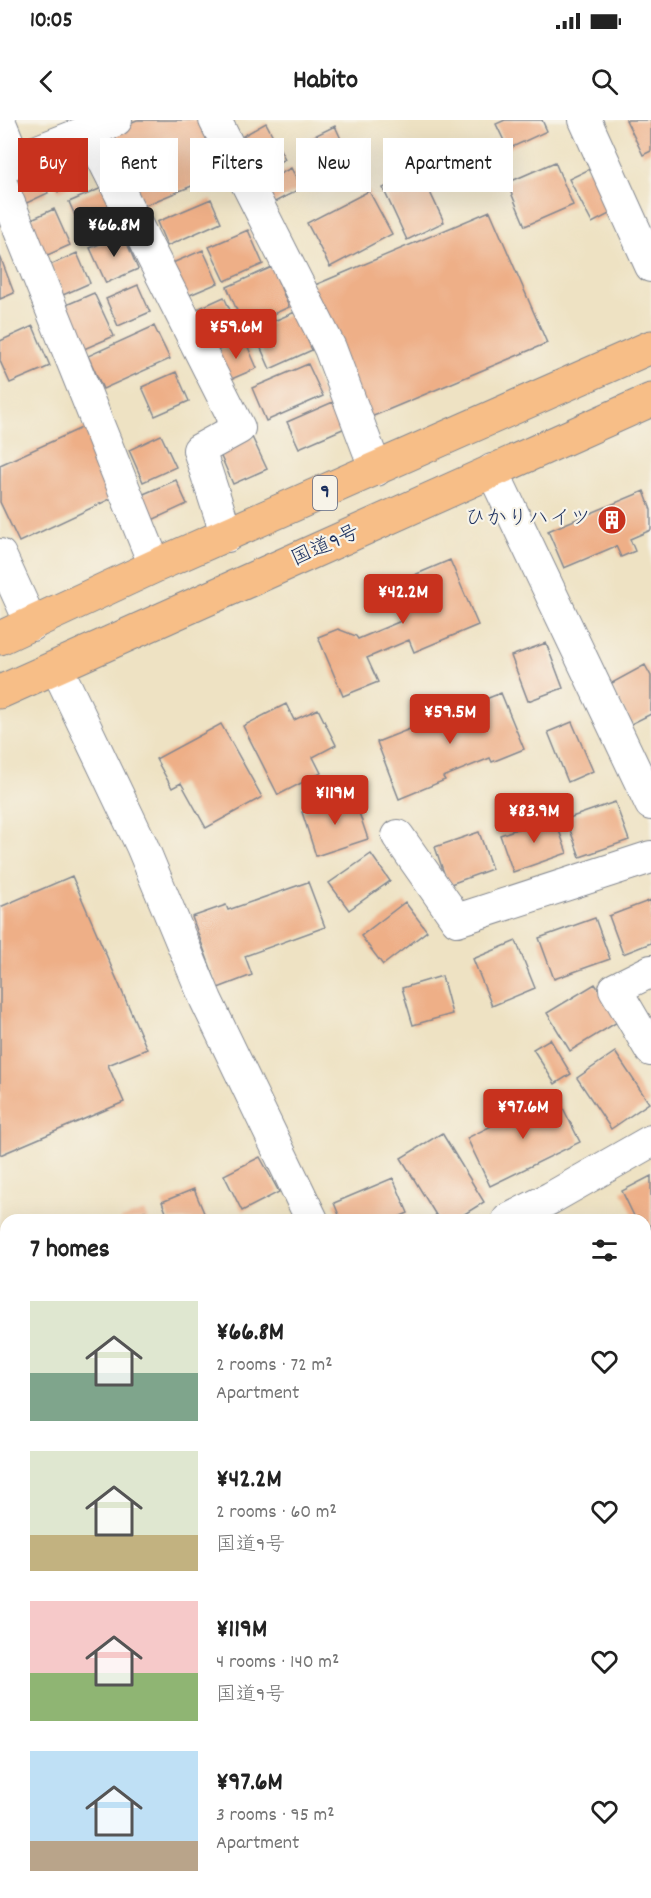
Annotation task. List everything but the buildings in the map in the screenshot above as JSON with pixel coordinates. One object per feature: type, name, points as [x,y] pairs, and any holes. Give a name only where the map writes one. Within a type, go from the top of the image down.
[{"type":"highway","name":"9","points":[[0,638],[651,347]]},
{"type":"highway","name":"国道9号","points":[[0,692],[492,470],[648,408]]},
{"type":"street","points":[[215,120],[330,348],[376,470]]},
{"type":"street","points":[[585,120],[651,266]]},
{"type":"street","points":[[0,123],[5,171],[155,567]]},
{"type":"street","points":[[5,171],[103,125],[239,428],[199,450],[227,536]]},
{"type":"street","points":[[492,470],[651,804]]},
{"type":"street","points":[[0,555],[32,625]]},
{"type":"street","points":[[57,668],[142,846],[206,1000],[300,1214]]},
{"type":"street","points":[[398,836],[457,920],[651,857]]},
{"type":"street","points":[[651,971],[615,989],[651,1050]]},
{"type":"street","points":[[520,1214],[651,1141]]},
{"type":"place","name":"ひかりハイツ","points":[[612,520]]}]
